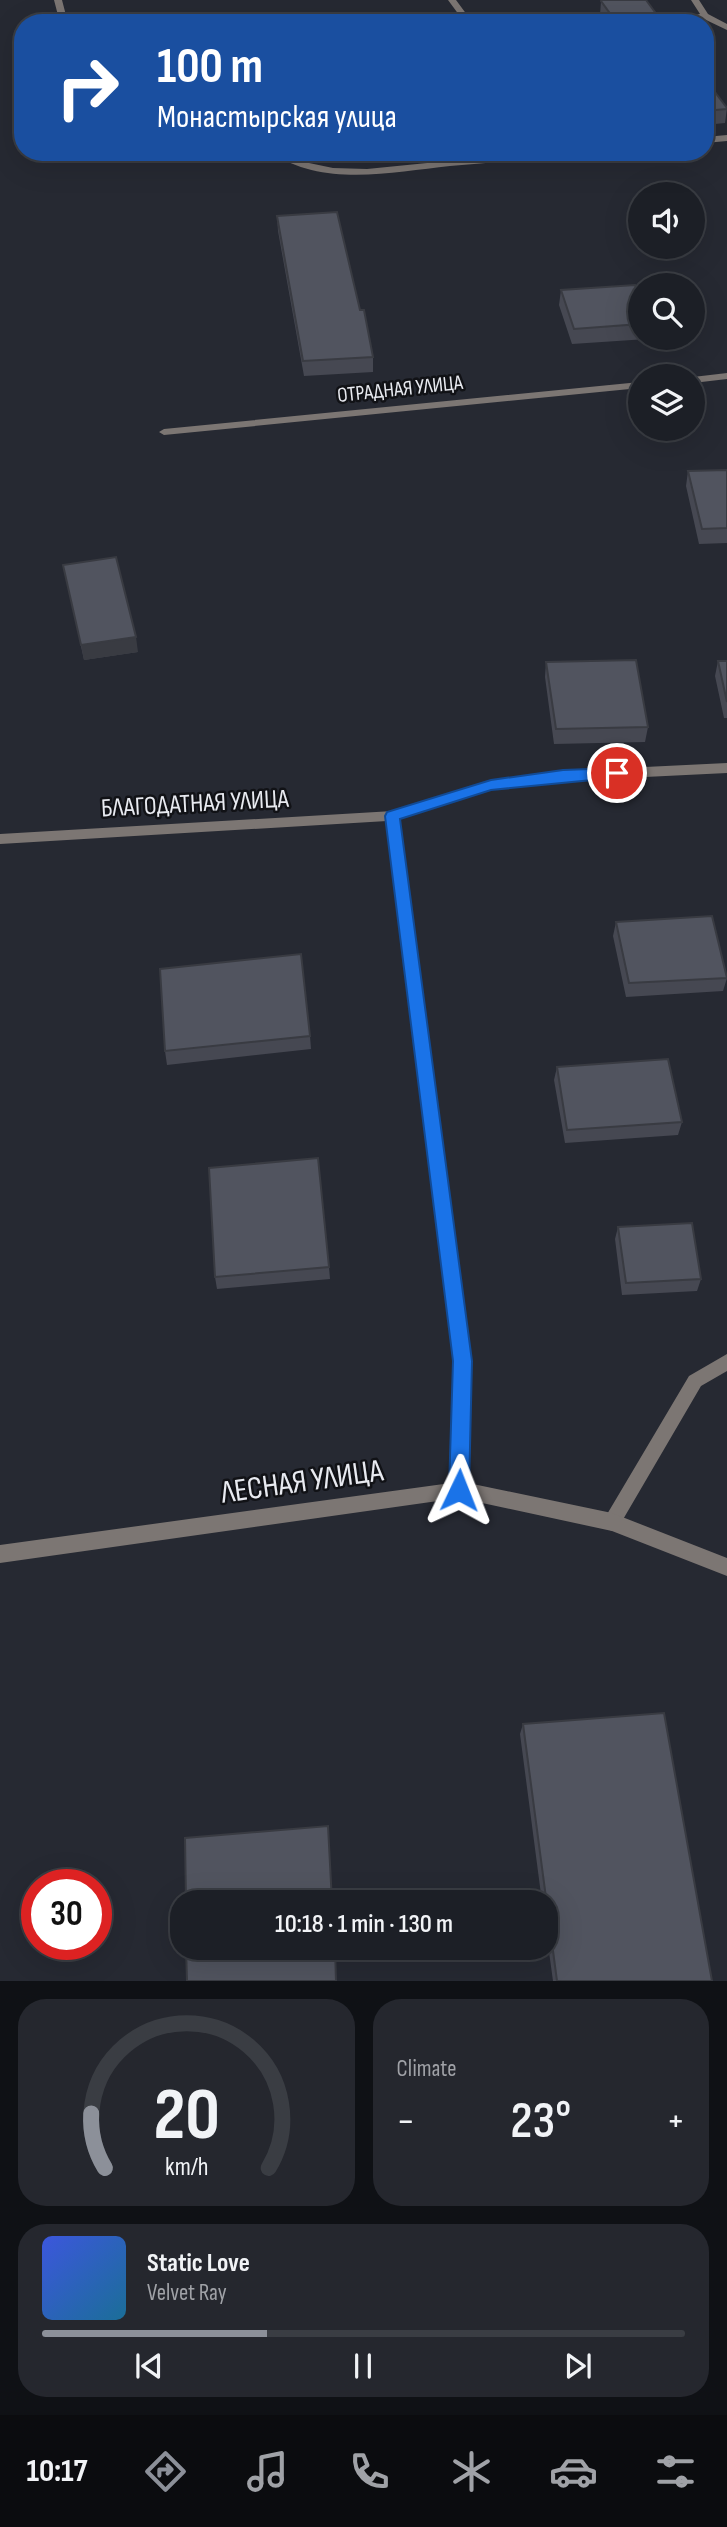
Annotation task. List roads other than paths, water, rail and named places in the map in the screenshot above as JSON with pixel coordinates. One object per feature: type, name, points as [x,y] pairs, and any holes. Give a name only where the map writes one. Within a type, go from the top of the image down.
[{"type":"street","points":[[296,161],[332,172],[367,172],[478,161]]},
{"type":"street","points":[[705,379],[727,376]]},
{"type":"street","name":"ОТРАДНАЯ УЛИЦА","points":[[164,432],[628,386]]},
{"type":"street","name":"БЛАГОДАТНАЯ УЛИЦА","points":[[0,839],[393,816],[491,785],[563,776],[727,768]]},
{"type":"street","points":[[393,816],[462,1361],[459,1490]]},
{"type":"street","points":[[612,1522],[695,1381],[727,1362]]},
{"type":"street","name":"ЛЕСНАЯ УЛИЦА","points":[[0,1555],[459,1490],[612,1522],[727,1568]]}]
